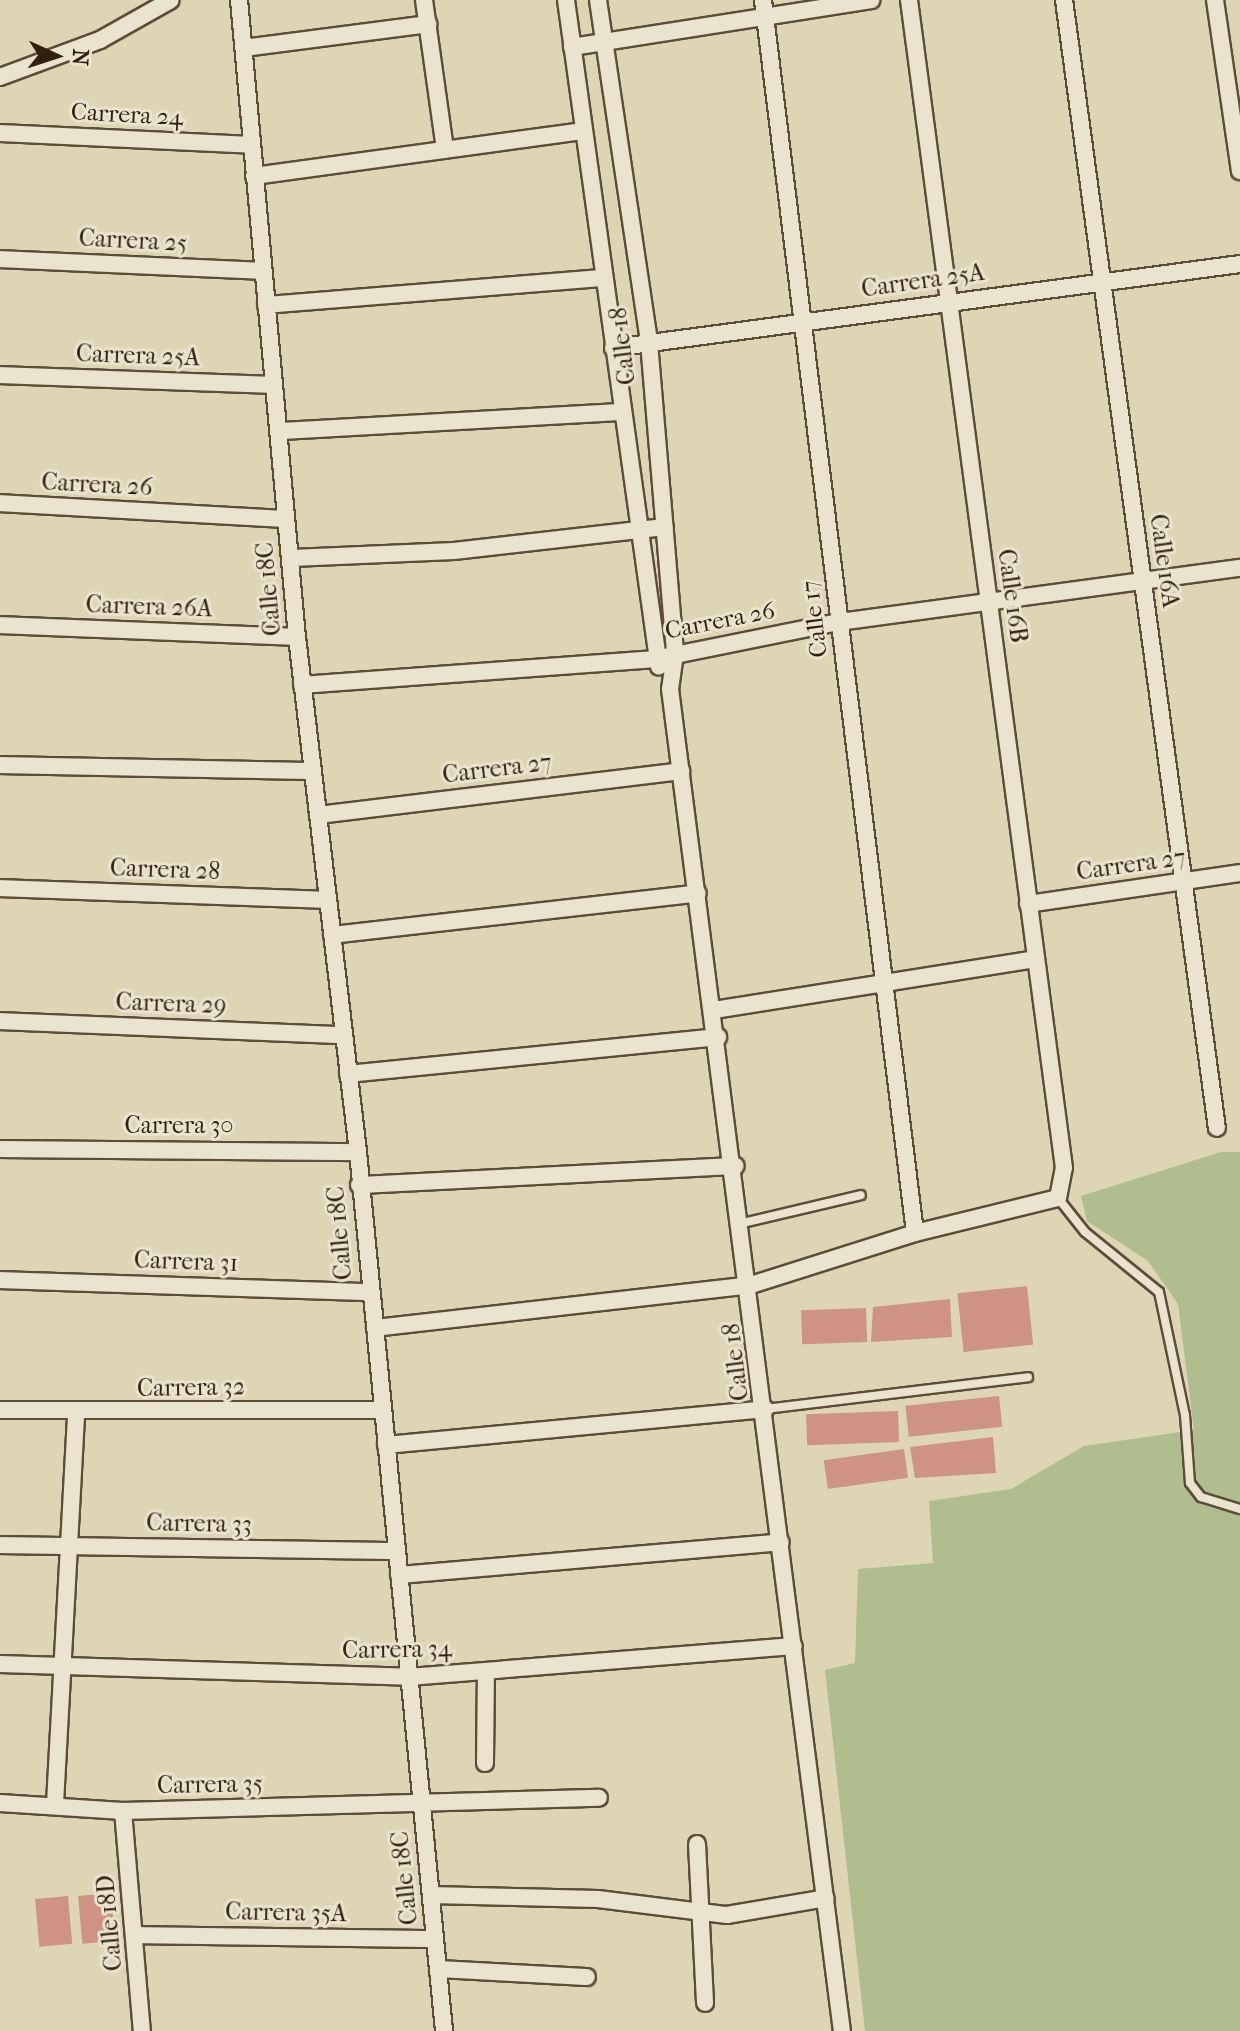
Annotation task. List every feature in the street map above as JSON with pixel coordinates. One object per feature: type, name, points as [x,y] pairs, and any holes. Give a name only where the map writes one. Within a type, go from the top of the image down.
[{"type":"street","points":[[0,77],[100,40],[171,0]]},
{"type":"street","name":"Calle 18C","points":[[239,0],[266,305],[281,431],[297,637],[341,1035],[358,1152],[444,2031]]},
{"type":"street","points":[[424,0],[445,150]]},
{"type":"street","name":"Calle 18","points":[[566,0],[655,659],[670,689]]},
{"type":"street","name":"Calle 18","points":[[598,0],[649,342],[675,654],[670,689],[736,1166],[842,2031]]},
{"type":"street","points":[[572,47],[604,43],[764,8],[871,0]]},
{"type":"street","name":"Calle 16B","points":[[909,0],[1064,1168],[1058,1198]]},
{"type":"street","name":"Calle 16A","points":[[1064,0],[1186,881],[1217,1128]]},
{"type":"street","points":[[1215,0],[1240,171]]},
{"type":"street","name":"Calle 17","points":[[764,8],[915,1233]]},
{"type":"street","points":[[244,48],[428,24]]},
{"type":"street","points":[[254,176],[584,131]]},
{"type":"street","name":"Carrera 24","points":[[0,133],[252,145]]},
{"type":"street","name":"Carrera 25","points":[[0,259],[263,271]]},
{"type":"street","name":"Carrera 25A","points":[[613,348],[1240,264]]},
{"type":"street","name":"Calle 18","points":[[266,305],[603,278]]},
{"type":"street","name":"Carrera 25A","points":[[0,375],[274,385]]},
{"type":"street","points":[[281,431],[620,412]]},
{"type":"street","name":"Carrera 26","points":[[0,503],[286,519]]},
{"type":"street","points":[[292,558],[454,551],[665,527]]},
{"type":"street","name":"Carrera 26","points":[[302,685],[655,659],[839,622],[1240,568]]},
{"type":"street","name":"Carrera 26A","points":[[0,625],[297,637]]},
{"type":"street","points":[[0,765],[313,771]]},
{"type":"street","name":"Carrera 27","points":[[318,815],[681,771]]},
{"type":"street","name":"Carrera 27","points":[[1028,904],[1240,873]]},
{"type":"street","name":"Carrera 28","points":[[0,888],[328,900]]},
{"type":"street","points":[[332,935],[698,893]]},
{"type":"street","points":[[714,1010],[1035,959]]},
{"type":"street","name":"Carrera 29","points":[[0,1021],[341,1035]]},
{"type":"street","points":[[348,1074],[718,1037]]},
{"type":"street","name":"Carrera 30","points":[[0,1149],[358,1152]]},
{"type":"street","points":[[359,1185],[736,1166]]},
{"type":"street","points":[[375,1328],[751,1285],[915,1233],[1058,1198]]},
{"type":"street","name":"Carrera 31","points":[[0,1280],[370,1292]]},
{"type":"street","points":[[386,1445],[765,1409]]},
{"type":"street","name":"Carrera 32","points":[[0,1410],[76,1414],[383,1410]]},
{"type":"street","points":[[55,1804],[66,1547],[76,1414]]},
{"type":"street","points":[[399,1575],[781,1542]]},
{"type":"street","name":"Carrera 33","points":[[0,1545],[397,1551]]},
{"type":"street","name":"Carrera 34","points":[[0,1664],[409,1677],[794,1646]]},
{"type":"street","points":[[485,1763],[486,1671]]},
{"type":"street","name":"Carrera 35","points":[[0,1803],[55,1804],[123,1811],[422,1806],[599,1798]]},
{"type":"street","name":"Calle 18D","points":[[123,1811],[142,2031]]},
{"type":"street","points":[[697,1844],[705,2003]]},
{"type":"street","points":[[431,1895],[598,1899],[727,1915],[826,1898]]},
{"type":"street","name":"Carrera 35A","points":[[136,1935],[435,1939]]},
{"type":"street","points":[[438,1969],[587,1977]]},
{"type":"lane","points":[[743,1223],[861,1195]]},
{"type":"lane","points":[[1058,1198],[1094,1240],[1159,1292],[1171,1330],[1190,1483],[1201,1497],[1240,1509]]},
{"type":"lane","points":[[765,1409],[1028,1377]]},
{"type":"green space","points":[[1221,1152],[1240,1152],[1240,2031],[865,2031],[825,1670],[855,1663],[858,1569],[933,1563],[929,1501],[1011,1489],[1084,1446],[1194,1430],[1178,1304],[1148,1261],[1087,1221],[1081,1196]]},
{"type":"building","points":[[1027,1286],[1033,1345],[964,1352],[957,1293]]},
{"type":"building","points":[[950,1299],[952,1337],[871,1342],[873,1307]]},
{"type":"building","points":[[866,1308],[867,1342],[802,1344],[801,1310]]},
{"type":"building","points":[[999,1396],[1002,1427],[909,1437],[906,1406]]},
{"type":"building","points":[[898,1411],[899,1442],[807,1445],[806,1414]]},
{"type":"building","points":[[993,1437],[996,1473],[915,1478],[910,1447]]},
{"type":"building","points":[[904,1449],[908,1478],[828,1489],[824,1460]]},
{"type":"building","points":[[111,1893],[115,1941],[82,1944],[78,1896]]},
{"type":"building","points":[[68,1896],[72,1944],[39,1947],[35,1899]]}]
